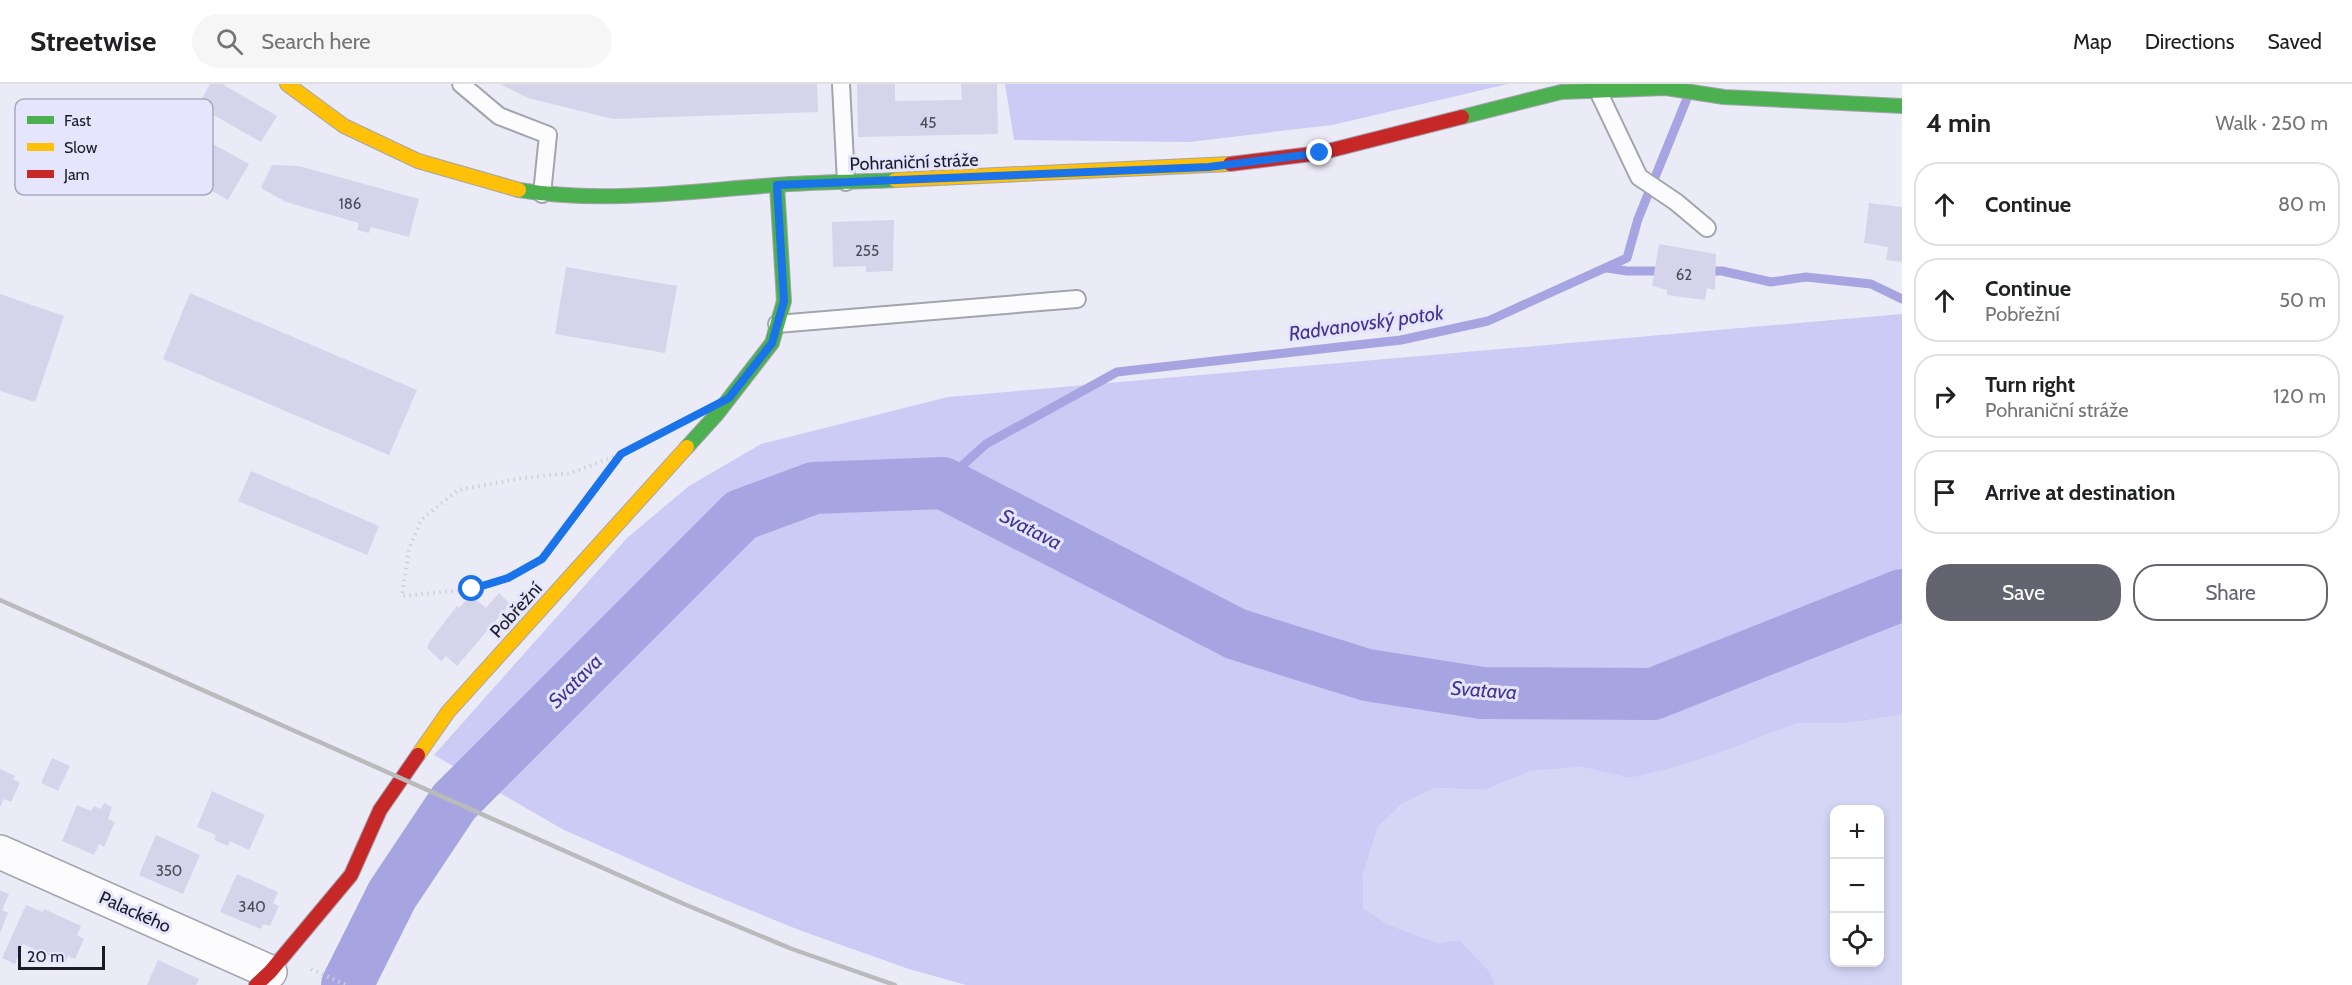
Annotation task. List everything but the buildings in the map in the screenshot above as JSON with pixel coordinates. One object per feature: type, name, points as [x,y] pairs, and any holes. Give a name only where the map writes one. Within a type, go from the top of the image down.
[{"type":"street","name":"Pohraniční stráže","points":[[287,84],[344,126],[418,161],[511,189],[542,194],[659,196],[777,185],[1209,167],[1320,153],[1561,92],[1666,88],[1724,97],[1902,106]]},
{"type":"street","name":"Pobřežní","points":[[263,979],[351,875],[380,810],[448,712],[717,414],[772,343],[784,301],[777,185]]},
{"type":"street","name":"Palackého","points":[[0,852],[263,979]]},
{"type":"lane","points":[[461,84],[499,116],[548,135],[542,194]]},
{"type":"lane","points":[[841,84],[846,182]]},
{"type":"lane","points":[[1598,91],[1639,177],[1676,202],[1707,228]]},
{"type":"lane","points":[[777,324],[1077,299]]},
{"type":"path","points":[[621,454],[542,559],[508,578],[472,589],[402,597],[408,549],[421,520],[458,490],[522,478],[571,473],[621,454],[660,433]]},
{"type":"path","points":[[307,968],[346,985]]},
{"type":"shaded area","points":[[1005,84],[1508,84],[1332,125],[1189,142],[1014,140]]},
{"type":"shaded area","points":[[1902,314],[1902,715],[1847,723],[1798,723],[1719,753],[1629,778],[1582,767],[1531,771],[1485,790],[1435,788],[1402,804],[1378,827],[1363,875],[1363,908],[1389,925],[1439,943],[1459,940],[1490,972],[1495,985],[966,985],[909,969],[799,930],[691,886],[564,830],[434,755],[627,538],[689,486],[761,444],[948,397]]},
{"type":"shaded area","points":[[1902,715],[1902,985],[1495,985],[1490,972],[1459,940],[1439,943],[1389,925],[1363,908],[1363,875],[1378,827],[1402,804],[1435,788],[1485,790],[1531,771],[1582,767],[1629,778],[1719,753],[1798,723],[1847,723]]},
{"type":"waterway","name":"Radvanovský potok","points":[[943,483],[986,444],[1117,372],[1401,340],[1488,321],[1627,258],[1638,219],[1688,96]]},
{"type":"waterway","points":[[1607,268],[1627,271],[1665,271]]},
{"type":"waterway","points":[[1703,271],[1722,271],[1771,282],[1806,277],[1871,284],[1902,299]]},
{"type":"waterway","name":"Svatava","points":[[347,985],[392,895],[454,802],[741,515],[814,488],[943,483],[1236,634],[1367,675],[1482,693],[1653,694],[1902,595]]},
{"type":"railway","points":[[0,600],[684,904],[792,949],[895,985]]},
{"type":"traffic: fast","points":[[1462,117],[1561,92],[1666,88],[1724,97],[1902,106]]},
{"type":"traffic: fast","points":[[519,190],[551,194],[615,196],[791,184],[895,180]]},
{"type":"traffic: fast","points":[[687,447],[717,414],[772,343],[784,301],[777,185]]},
{"type":"traffic: slow","points":[[287,84],[344,126],[418,161],[519,190]]},
{"type":"traffic: slow","points":[[895,180],[1230,164]]},
{"type":"traffic: slow","points":[[418,755],[448,712],[687,447]]},
{"type":"traffic: jam","points":[[1230,164],[1320,153],[1462,117]]},
{"type":"traffic: jam","points":[[256,985],[270,972],[351,875],[380,810],[418,755]]},
{"type":"route","points":[[472,589],[508,578],[542,559],[621,454],[729,398],[772,343],[784,301],[777,185],[1209,167],[1320,153]]}]
